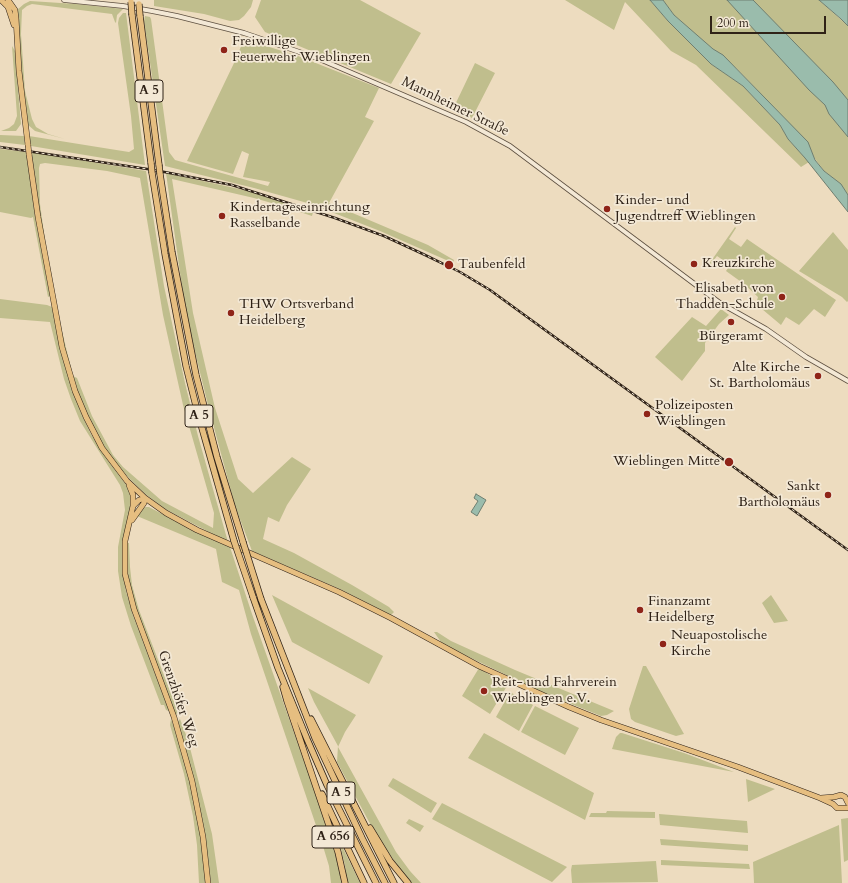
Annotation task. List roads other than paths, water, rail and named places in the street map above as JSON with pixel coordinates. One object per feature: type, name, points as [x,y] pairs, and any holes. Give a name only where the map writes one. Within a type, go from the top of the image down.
[{"type":"highway","name":"A 5","points":[[131,1],[152,173],[165,254],[186,366],[206,444],[234,541],[278,668],[328,785],[376,883]]},
{"type":"highway","name":"A 5","points":[[139,2],[160,174],[172,252],[198,381],[217,457],[261,599],[300,702],[335,781],[385,883]]},
{"type":"highway","points":[[278,668],[308,765],[364,883]]},
{"type":"highway","name":"A 5","points":[[300,702],[309,714],[394,883]]},
{"type":"highway","name":"A 656","points":[[308,765],[338,852],[345,883]]},
{"type":"highway","name":"A 5","points":[[353,801],[390,860],[408,883]]},
{"type":"main road","points":[[7,1],[16,30],[22,101],[29,154],[41,235],[62,347],[69,374],[80,405],[96,438],[127,481],[132,491],[133,506]]},
{"type":"main road","points":[[127,481],[156,507],[180,521],[339,592],[391,618],[479,666],[562,704],[601,720],[738,767],[820,798],[833,804],[837,808],[845,807],[847,802],[845,797],[841,795],[820,798]]},
{"type":"main road","points":[[133,506],[139,500],[145,498]]},
{"type":"main road","name":"Grenzhöfer Weg","points":[[129,524],[145,498]]},
{"type":"main road","points":[[140,508],[148,505],[156,507]]},
{"type":"main road","name":"Grenzhöfer Weg","points":[[133,506],[125,541],[125,574],[134,608],[180,736],[192,780],[200,823],[208,883]]},
{"type":"main road","points":[[833,804],[834,797]]},
{"type":"street","name":"Mannheimer Straße","points":[[64,0],[100,3],[152,11],[244,33],[317,58],[466,122],[510,146],[720,303],[766,329],[806,357],[848,381]]},
{"type":"railway","points":[[0,147],[154,170],[232,185],[335,218],[384,236],[423,254],[460,272],[490,290],[848,550]]},
{"type":"place","name":"Freiwillige Feuerwehr Wieblingen","points":[[224,50]]},
{"type":"place","name":"Kinder- und Jugendtreff Wieblingen","points":[[607,209]]},
{"type":"place","name":"Kindertageseinrichtung Rasselbande","points":[[222,216]]},
{"type":"place","name":"Kreuzkirche","points":[[694,264]]},
{"type":"place","name":"Taubenfeld","points":[[449,265]]},
{"type":"place","name":"Elisabeth von Thadden-Schule","points":[[782,297]]},
{"type":"place","name":"THW Ortsverband Heidelberg","points":[[231,313]]},
{"type":"place","name":"Bürgeramt","points":[[731,322]]},
{"type":"place","name":"Alte Kirche - St. Bartholomäus","points":[[818,376]]},
{"type":"place","name":"Polizeiposten Wieblingen","points":[[647,414]]},
{"type":"place","name":"Wieblingen Mitte","points":[[729,462]]},
{"type":"place","name":"Sankt Bartholomäus","points":[[828,495]]},
{"type":"place","name":"Finanzamt Heidelberg","points":[[640,610]]},
{"type":"place","name":"Neuapostolische Kirche","points":[[663,644]]},
{"type":"place","name":"Reit- und Fahrverein Wieblingen e.V.","points":[[484,691]]}]
